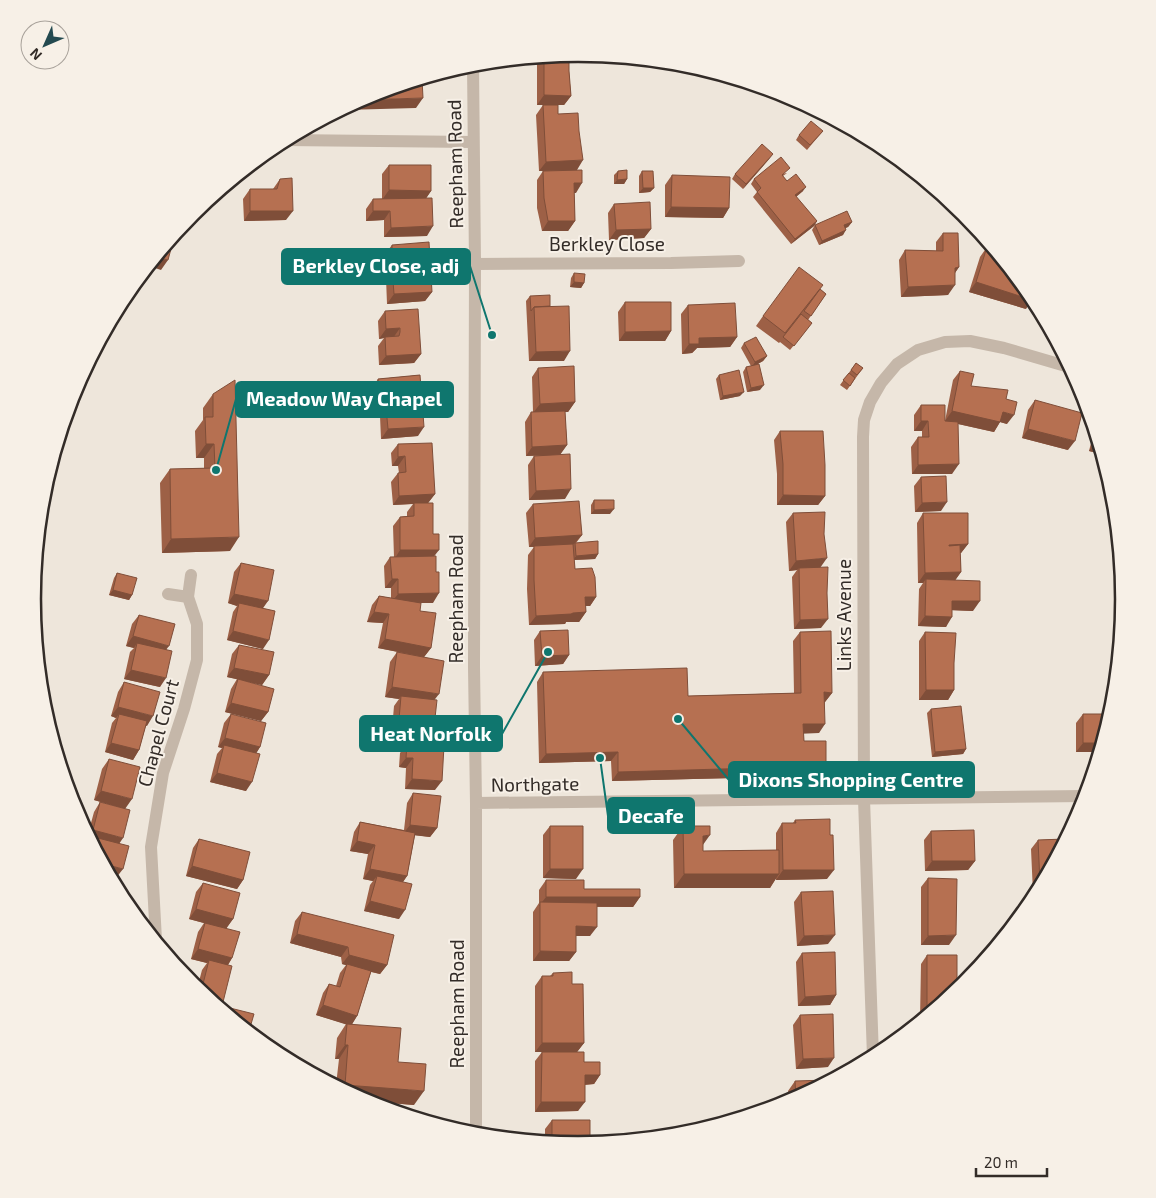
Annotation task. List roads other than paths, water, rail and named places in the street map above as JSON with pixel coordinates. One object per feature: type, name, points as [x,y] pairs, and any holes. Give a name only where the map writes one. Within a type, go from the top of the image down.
[{"type":"street","name":"Reepham Road","points":[[473,73],[476,1126]]},
{"type":"street","points":[[300,140],[473,142]]},
{"type":"street","name":"Berkley Close","points":[[475,264],[739,261]]},
{"type":"street","name":"Links Avenue","points":[[873,1047],[864,799],[864,420],[870,402],[897,364],[918,350],[945,342],[970,341],[1004,348],[1060,364]]},
{"type":"street","name":"Chapel Court","points":[[155,930],[151,847],[163,773],[184,709],[197,660],[197,624],[188,597],[191,575]]},
{"type":"street","points":[[168,594],[188,597]]},
{"type":"street","name":"Northgate","points":[[476,803],[1077,796]]},
{"type":"place","name":"Berkley Close, adj","points":[[492,335]]},
{"type":"place","name":"Meadow Way Chapel","points":[[216,470]]},
{"type":"place","name":"Heat Norfolk","points":[[548,652]]},
{"type":"place","name":"Dixons Shopping Centre","points":[[678,719]]},
{"type":"place","name":"Decafe","points":[[600,758]]}]
